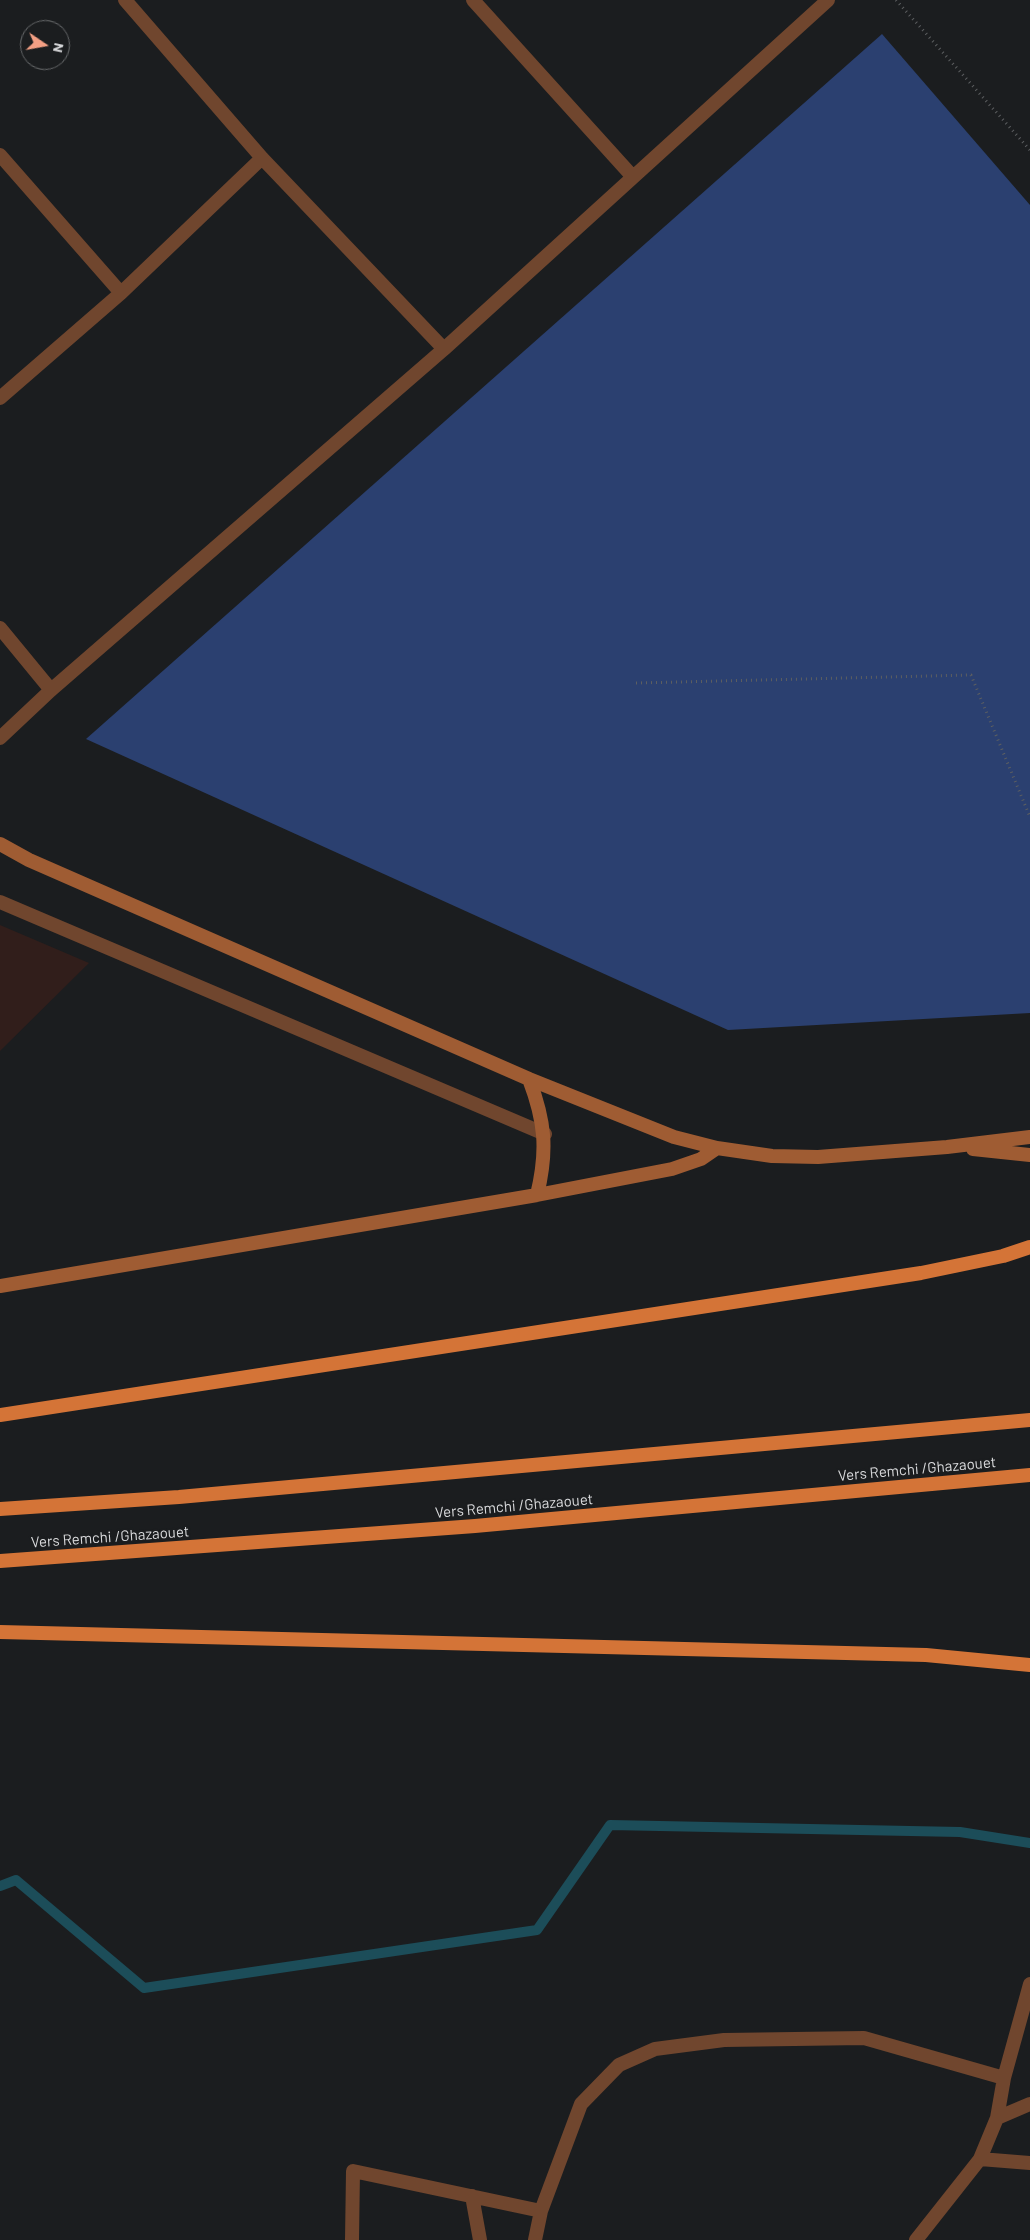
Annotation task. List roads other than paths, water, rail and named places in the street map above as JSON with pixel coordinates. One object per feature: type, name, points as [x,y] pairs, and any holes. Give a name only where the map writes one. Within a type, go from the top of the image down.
[{"type":"highway","points":[[0,1415],[921,1273],[1003,1256],[1030,1247]]},
{"type":"highway","points":[[0,1509],[179,1497],[1030,1420]]},
{"type":"highway","name":"Vers Remchi /Ghazaouet","points":[[0,1561],[476,1526],[1030,1476]]},
{"type":"highway","points":[[0,1632],[926,1655],[1030,1665]]},
{"type":"main road","points":[[0,844],[29,860],[529,1079],[674,1137],[717,1148],[772,1156],[818,1157],[947,1147],[1030,1137]]},
{"type":"main road","points":[[529,1079],[539,1106],[544,1134],[545,1155],[537,1195]]},
{"type":"main road","points":[[947,1147],[1030,1155]]},
{"type":"main road","points":[[0,1286],[537,1195],[672,1169],[701,1159],[717,1148]]},
{"type":"street","points":[[125,0],[262,158],[444,350]]},
{"type":"street","points":[[473,0],[633,177]]},
{"type":"street","points":[[0,738],[50,690],[444,350],[825,1]]},
{"type":"street","points":[[0,154],[121,293]]},
{"type":"street","points":[[0,398],[121,293],[262,158]]},
{"type":"street","points":[[0,628],[50,690]]},
{"type":"street","points":[[0,902],[544,1134]]},
{"type":"street","points":[[916,2240],[980,2159],[997,2118],[1004,2078],[1030,1984]]},
{"type":"street","points":[[535,2240],[541,2211],[581,2104],[619,2064],[655,2049],[724,2040],[864,2038],[1004,2078]]},
{"type":"street","points":[[997,2118],[1030,2104]]},
{"type":"street","points":[[980,2159],[1030,2162]]},
{"type":"street","points":[[352,2240],[353,2171],[541,2211]]},
{"type":"street","points":[[472,2196],[480,2240]]},
{"type":"waterway","points":[[0,1886],[16,1880],[144,1988],[537,1930],[610,1825],[960,1832],[1030,1843]]}]
